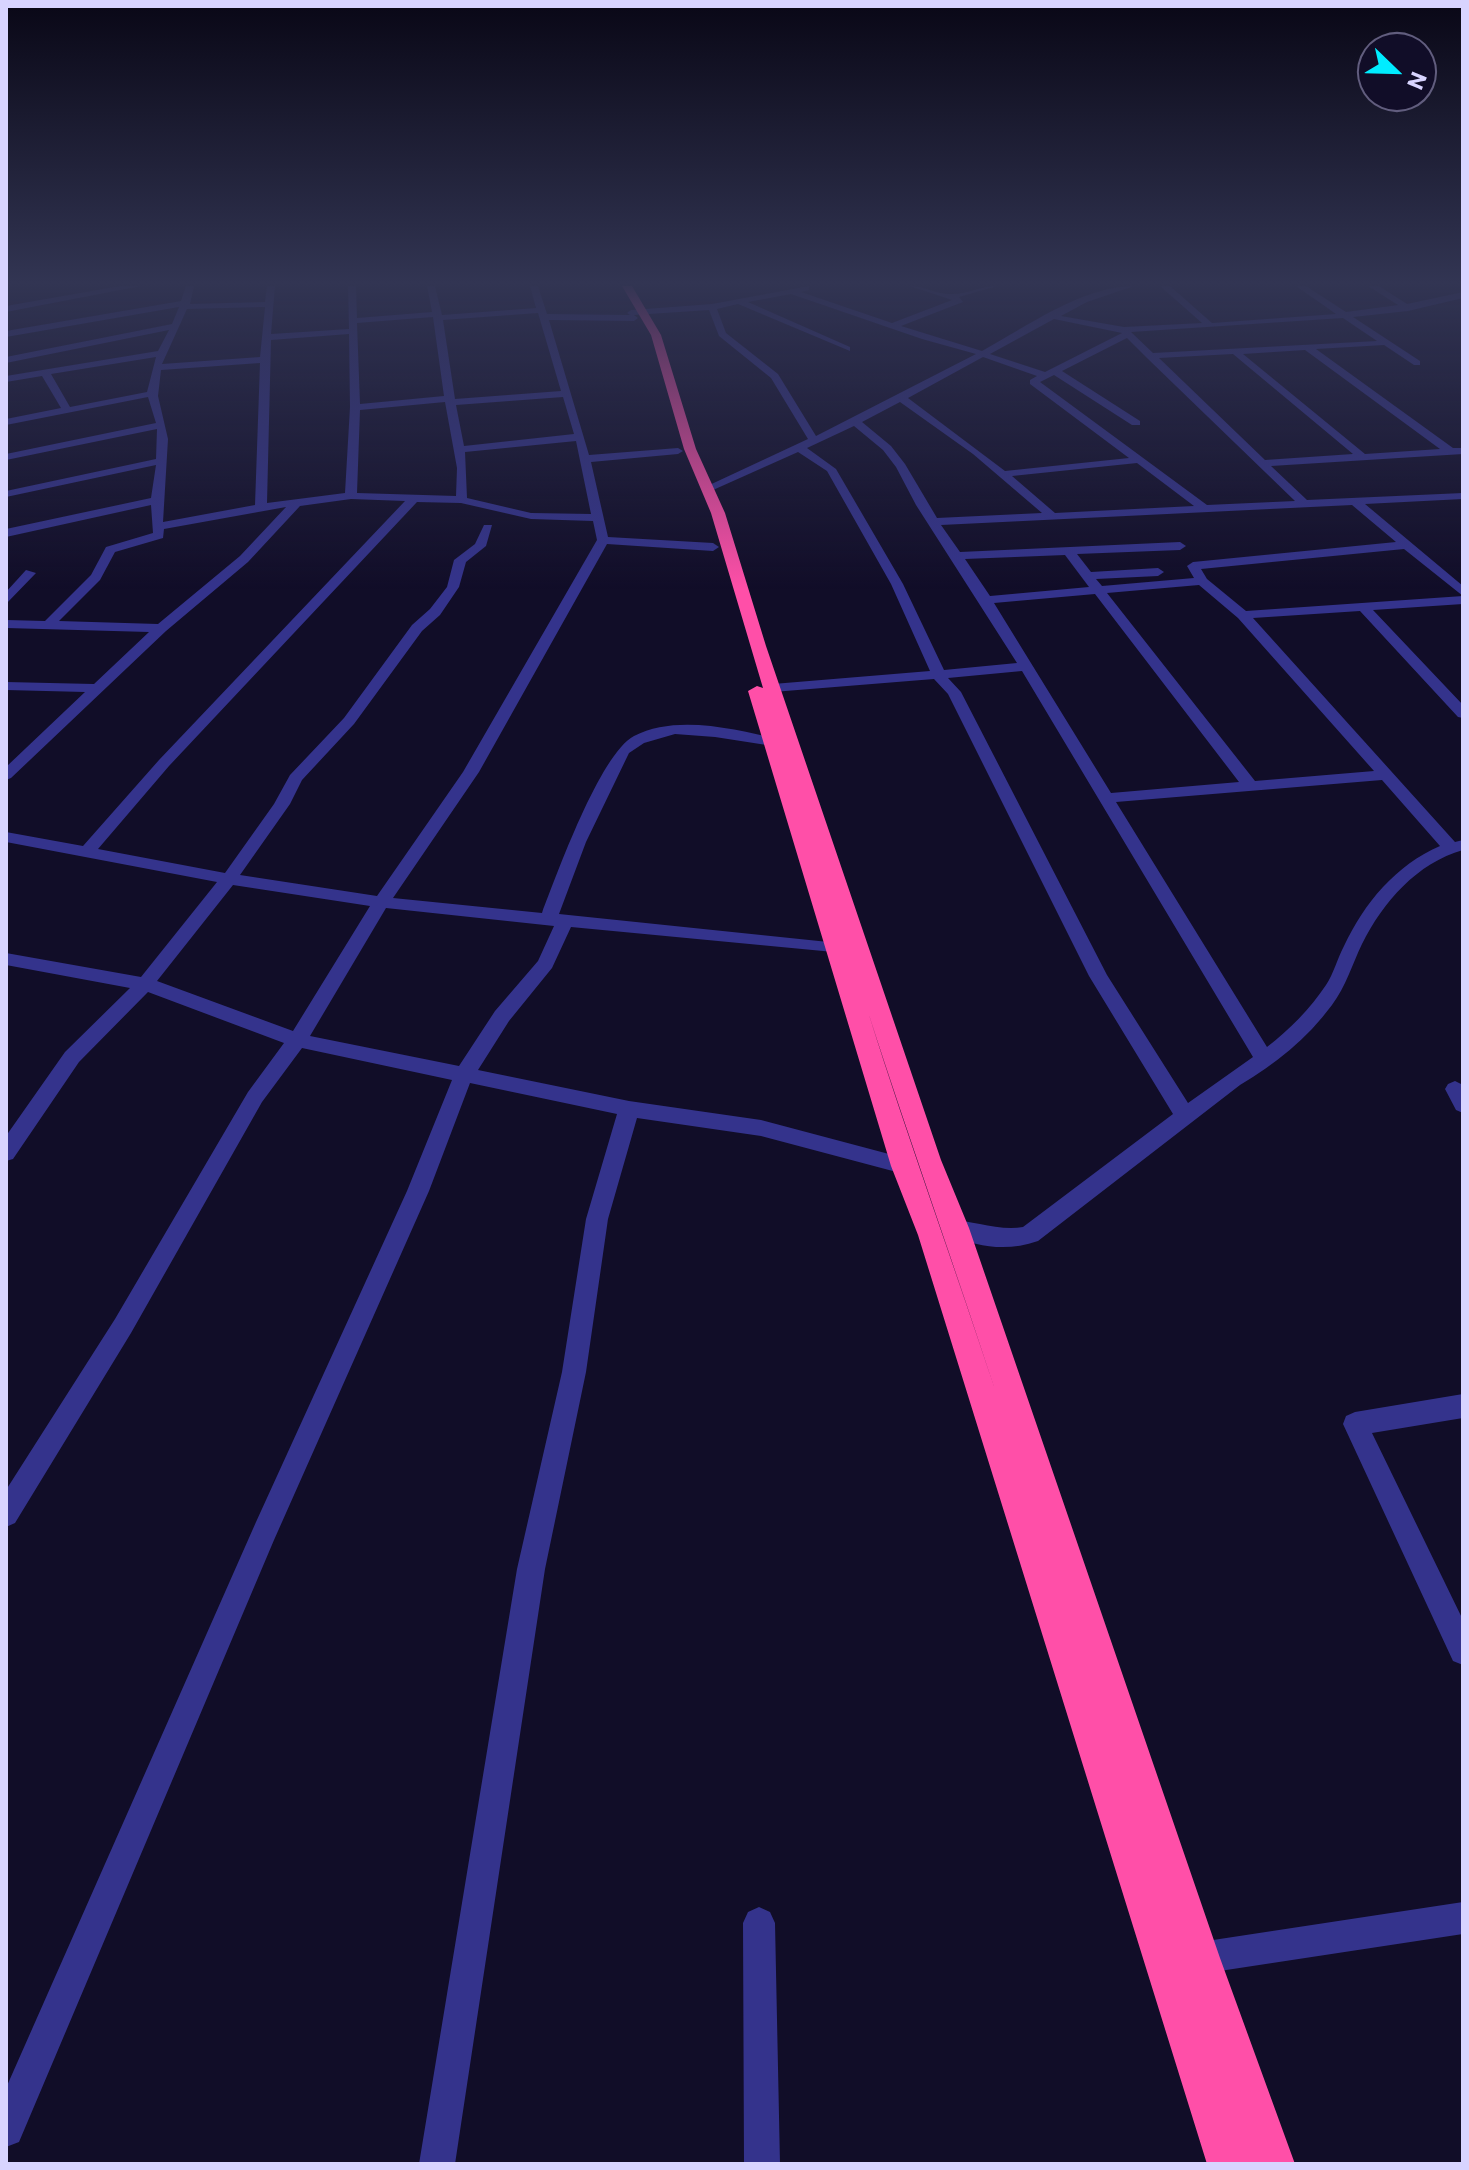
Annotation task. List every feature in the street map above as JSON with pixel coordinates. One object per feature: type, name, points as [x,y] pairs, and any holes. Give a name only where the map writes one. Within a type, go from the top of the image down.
[{"type":"highway","points":[[668,387],[678,451],[695,488],[904,1166],[931,1235],[1229,2164]]},
{"type":"highway","points":[[674,416],[705,479],[928,1160],[956,1228],[1200,1958],[1273,2164]]},
{"type":"street","points":[[6,392],[30,387]]},
{"type":"street","points":[[53,387],[66,409]]},
{"type":"street","points":[[49,624],[96,577],[110,550],[159,535],[156,527],[162,425],[150,394],[152,387]]},
{"type":"street","points":[[261,387],[258,424],[261,507]]},
{"type":"street","points":[[351,496],[355,387]]},
{"type":"street","points":[[448,387],[462,468],[461,500]]},
{"type":"street","points":[[6,1514],[123,1326],[255,1097],[297,1040],[381,902],[471,772],[603,540],[580,437],[565,387]]},
{"type":"street","points":[[782,387],[811,437]]},
{"type":"street","points":[[705,479],[811,437],[908,387]]},
{"type":"street","points":[[705,479],[800,448],[917,387]]},
{"type":"street","points":[[1040,387],[1204,508]]},
{"type":"street","points":[[1074,387],[1136,423]]},
{"type":"street","points":[[1183,387],[1303,502]]},
{"type":"street","points":[[1279,387],[1363,457]]},
{"type":"street","points":[[1365,387],[1457,452]]},
{"type":"street","points":[[6,422],[150,394]]},
{"type":"street","points":[[355,407],[567,394]]},
{"type":"street","points":[[900,397],[1004,474],[1052,516]]},
{"type":"street","points":[[855,422],[887,448],[986,600],[1265,1061]]},
{"type":"street","points":[[6,457],[162,425]]},
{"type":"street","points":[[457,450],[580,437]]},
{"type":"street","points":[[800,448],[831,469],[897,584],[938,675],[954,692],[1098,976],[1185,1116]]},
{"type":"street","points":[[585,459],[678,451]]},
{"type":"street","points":[[1262,463],[1457,452]]},
{"type":"street","points":[[1004,474],[1139,460]]},
{"type":"street","points":[[6,494],[160,461]]},
{"type":"street","points":[[156,527],[261,507],[351,496],[461,500],[531,516],[598,518]]},
{"type":"street","points":[[935,522],[1458,496],[1463,504]]},
{"type":"street","points":[[6,533],[157,500]]},
{"type":"street","points":[[86,853],[227,695],[413,500]]},
{"type":"street","points":[[1355,502],[1463,592]]},
{"type":"street","points":[[6,775],[161,628],[244,559],[296,503]]},
{"type":"street","points":[[6,1153],[72,1057],[145,984],[229,879],[282,804],[295,778],[349,721],[417,628],[435,612],[453,587],[460,560],[480,546],[488,528]]},
{"type":"street","points":[[603,540],[713,547]]},
{"type":"street","points":[[956,1228],[971,1234],[1015,1239],[1030,1234],[1185,1116],[1265,1061],[1301,1027],[1336,985],[1356,938],[1404,871],[1456,846],[1385,775],[1243,615],[1202,581],[1193,566],[1405,545]]},
{"type":"street","points":[[957,556],[1180,546]]},
{"type":"street","points":[[1068,551],[1251,787]]},
{"type":"street","points":[[1086,576],[1158,572]]},
{"type":"street","points":[[6,600],[30,573]]},
{"type":"street","points":[[986,600],[1202,581]]},
{"type":"street","points":[[1243,615],[1463,600]]},
{"type":"street","points":[[1364,608],[1463,714]]},
{"type":"street","points":[[6,624],[161,628]]},
{"type":"street","points":[[773,688],[1025,667]]},
{"type":"street","points":[[6,686],[96,688]]},
{"type":"street","points":[[6,2129],[265,1531],[418,1191],[463,1077],[502,1016],[546,964],[578,842],[623,751],[631,742],[647,734],[675,729],[773,742]]},
{"type":"street","points":[[1107,798],[1385,775]]},
{"type":"street","points":[[6,837],[229,879],[381,902],[838,949]]},
{"type":"street","points":[[6,959],[145,984],[297,1040],[463,1077],[629,1109],[761,1128],[904,1166]]},
{"type":"street","points":[[437,2164],[531,1569],[574,1372],[597,1219],[629,1109]]},
{"type":"street","points":[[1463,1406],[1355,1424],[1463,1651]]},
{"type":"street","points":[[1200,1958],[1463,1918]]},
{"type":"street","points":[[759,1923],[762,2164]]}]
